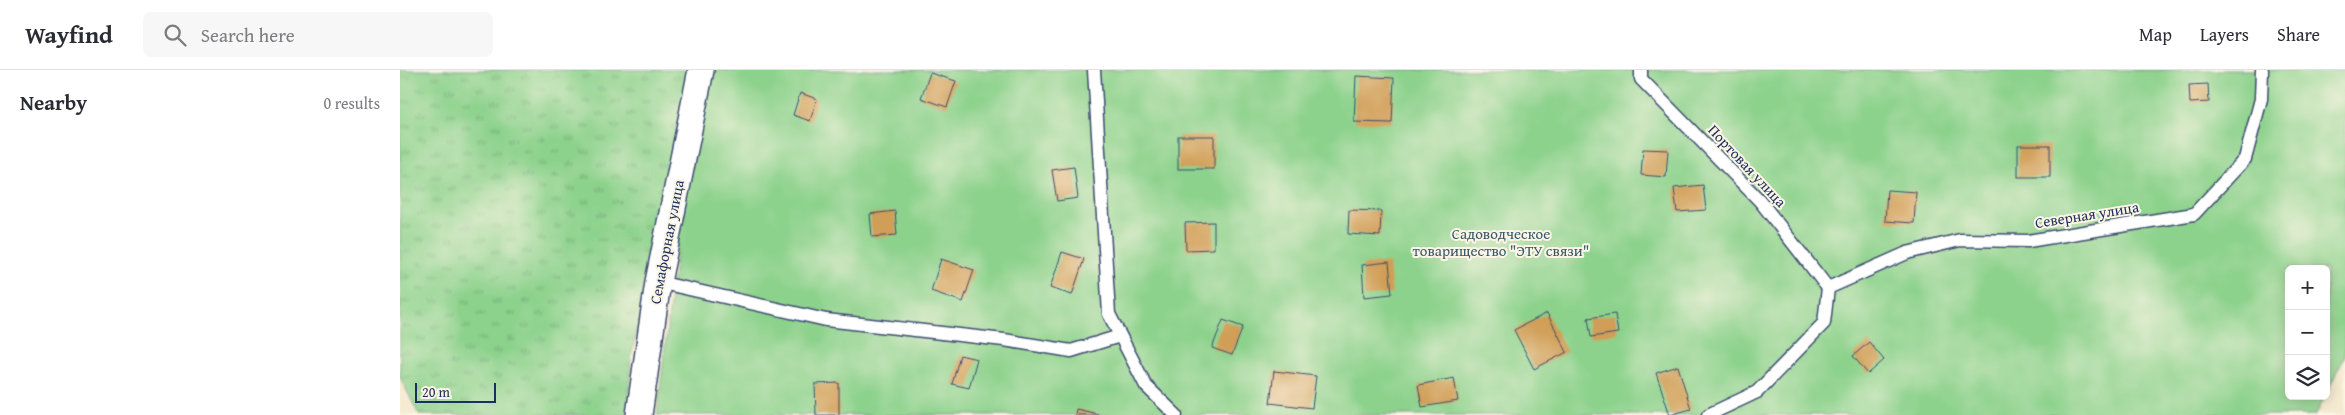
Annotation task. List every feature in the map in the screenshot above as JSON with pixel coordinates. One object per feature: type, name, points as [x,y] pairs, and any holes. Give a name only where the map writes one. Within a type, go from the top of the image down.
[{"type":"street","name":"Семафорная улица","points":[[639,415],[658,282],[702,70]]},
{"type":"lane","points":[[1094,70],[1109,314],[1146,386],[1176,415]]},
{"type":"lane","name":"Портовая улица","points":[[1641,70],[1641,79],[1760,200],[1828,288]]},
{"type":"lane","name":"Северная улица","points":[[1828,288],[1907,253],[1960,240],[2028,241],[2194,214],[2246,159],[2261,99],[2262,70]]},
{"type":"lane","points":[[658,282],[826,320],[1004,340],[1071,351],[1120,336]]},
{"type":"lane","points":[[1708,415],[1757,392],[1824,323],[1828,288]]},
{"type":"green space","points":[[400,70],[699,70],[631,356],[628,415],[419,415],[400,377]]},
{"type":"green space","name":"Садоводческое товарищество \"ЭТУ связи\"","points":[[712,70],[2345,70],[2345,356],[2330,386],[2330,265],[2285,265],[2285,400],[2323,400],[2316,415],[657,415],[688,153]]},
{"type":"building","points":[[930,73],[956,81],[947,107],[921,98]]},
{"type":"building","points":[[1356,76],[1394,78],[1392,123],[1354,122]]},
{"type":"building","points":[[2208,84],[2209,102],[2190,103],[2189,85]]},
{"type":"building","points":[[800,93],[817,99],[810,121],[793,115]]},
{"type":"building","points":[[1178,136],[1214,136],[1214,169],[1178,169]]},
{"type":"building","points":[[2018,145],[2050,145],[2050,177],[2018,177]]},
{"type":"building","points":[[1643,149],[1668,150],[1666,177],[1641,175]]},
{"type":"building","points":[[1074,167],[1078,198],[1057,201],[1052,170]]},
{"type":"building","points":[[1703,185],[1706,210],[1677,212],[1674,188]]},
{"type":"building","points":[[1887,190],[1916,192],[1914,223],[1885,221]]},
{"type":"building","points":[[1349,210],[1381,211],[1380,236],[1348,234]]},
{"type":"building","points":[[895,211],[897,235],[872,237],[870,214]]},
{"type":"building","points":[[1214,222],[1214,249],[1186,250],[1185,223]]},
{"type":"building","points":[[1062,252],[1084,259],[1072,295],[1050,288]]},
{"type":"building","points":[[941,259],[974,270],[963,302],[931,291]]},
{"type":"building","points":[[1389,262],[1392,294],[1364,297],[1362,265]]},
{"type":"building","points":[[1547,313],[1567,352],[1534,369],[1514,330]]},
{"type":"building","points":[[1615,314],[1618,333],[1591,337],[1588,318]]},
{"type":"building","points":[[1223,320],[1243,327],[1232,355],[1212,348]]},
{"type":"building","points":[[1869,342],[1884,360],[1868,374],[1853,356]]},
{"type":"building","points":[[960,355],[977,359],[969,388],[952,384]]},
{"type":"building","points":[[1678,366],[1691,409],[1670,415],[1656,373]]},
{"type":"building","points":[[1274,371],[1316,376],[1312,408],[1270,403]]},
{"type":"building","points":[[1454,378],[1458,401],[1422,407],[1418,385]]},
{"type":"building","points":[[839,383],[839,415],[816,415],[815,384]]},
{"type":"building","points":[[1076,409],[1098,414],[1098,415],[1075,415]]}]
